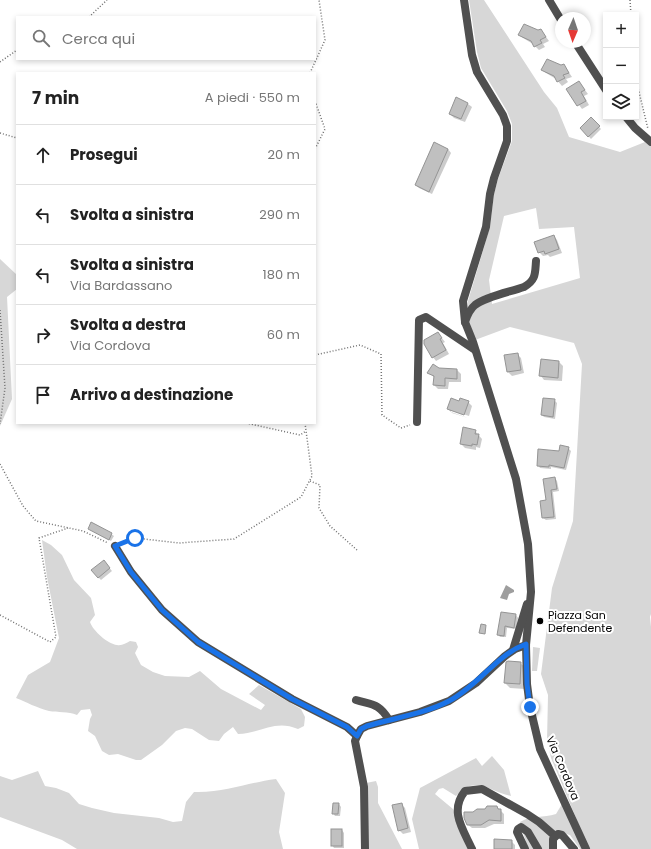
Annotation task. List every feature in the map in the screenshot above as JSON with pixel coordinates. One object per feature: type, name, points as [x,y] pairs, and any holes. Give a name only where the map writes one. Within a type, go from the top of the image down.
[{"type":"street","points":[[464,0],[472,55],[477,72],[503,115],[507,126],[507,141],[490,194],[486,227],[463,301],[465,322],[516,479],[528,544],[531,592],[512,650]]},
{"type":"street","points":[[549,0],[556,12]]},
{"type":"street","points":[[579,48],[603,85]]},
{"type":"street","points":[[628,120],[635,128],[650,138]]},
{"type":"street","points":[[465,322],[469,312],[475,305],[485,300],[529,285],[534,278],[536,261]]},
{"type":"street","points":[[417,422],[419,320],[426,317],[475,350]]},
{"type":"street","points":[[115,546],[131,572],[162,610],[198,642],[292,699],[347,727],[357,736]]},
{"type":"street","name":"Via Cordova","points":[[531,592],[526,644],[527,684],[530,707],[540,749],[586,849]]},
{"type":"street","points":[[366,849],[364,787],[355,741],[361,729],[420,712],[449,701],[476,683],[512,650],[526,644]]},
{"type":"street","points":[[356,700],[380,707],[385,712],[389,720]]},
{"type":"street","points":[[472,849],[456,808],[465,791],[482,790],[527,814],[539,822],[554,836]]},
{"type":"street","points":[[525,849],[517,832],[518,829],[522,827],[528,832],[538,849]]},
{"type":"street","points":[[554,836],[558,834],[562,835],[574,849]]},
{"type":"street","points":[[553,849],[554,836]]},
{"type":"path","points":[[90,16],[107,0]]},
{"type":"path","points":[[316,60],[325,40],[319,0]]},
{"type":"path","points":[[630,0],[631,12]]},
{"type":"path","points":[[0,62],[16,51]]},
{"type":"path","points":[[310,72],[316,60]]},
{"type":"path","points":[[637,84],[642,110],[650,138]]},
{"type":"path","points":[[316,104],[325,129],[316,147]]},
{"type":"path","points":[[0,133],[16,138]]},
{"type":"path","points":[[0,310],[5,388],[0,424]]},
{"type":"path","points":[[316,355],[360,345],[381,354],[382,415],[401,428],[417,422]]},
{"type":"path","points":[[250,424],[300,435],[306,431]]},
{"type":"path","points":[[0,464],[23,506],[36,521],[83,531],[115,546],[135,538],[179,543],[234,538],[301,497],[312,476],[305,424]]},
{"type":"path","points":[[310,481],[320,485],[319,508],[330,526],[357,550]]},
{"type":"path","points":[[0,615],[50,642],[56,637],[39,538],[68,528]]},
{"type":"shaded area","points":[[469,0],[484,0],[544,92],[557,108],[569,137],[620,152],[645,142],[651,147],[651,849],[589,849],[551,758],[547,741],[548,695],[541,674],[552,588],[573,521],[582,364],[574,343],[510,327],[475,340],[469,320],[468,301],[490,227],[494,194],[498,179],[512,141],[512,124],[507,111],[481,68]],"holes":[[[536,208],[539,229],[574,227],[580,278],[492,304],[489,280],[504,216]]]},
{"type":"shaded area","points":[[0,259],[16,274],[16,290],[7,297],[12,399],[0,426]]},
{"type":"shaded area","points":[[42,540],[51,545],[62,555],[74,580],[91,598],[95,615],[90,622],[97,633],[105,640],[119,645],[130,641],[136,642],[138,647],[135,653],[141,665],[153,672],[165,676],[189,677],[200,671],[221,689],[261,710],[265,705],[249,694],[259,685],[301,709],[305,717],[304,726],[298,729],[282,725],[238,734],[233,727],[224,734],[219,741],[209,740],[192,729],[185,728],[176,731],[162,745],[141,760],[136,760],[118,754],[109,755],[102,751],[95,736],[88,731],[92,715],[90,709],[81,710],[77,715],[52,712],[16,698],[28,675],[50,662],[59,638],[47,577]]},
{"type":"shaded area","points":[[506,585],[514,590],[514,592],[509,594],[507,600],[500,598]]},
{"type":"shaded area","points":[[533,647],[540,648],[537,671],[532,671]]},
{"type":"shaded area","points":[[492,756],[504,770],[511,796],[476,785],[470,786],[456,796],[443,788],[439,789],[435,794],[453,809],[458,825],[469,849],[419,849],[412,819],[420,788],[476,758],[482,766]]},
{"type":"shaded area","points":[[38,771],[45,786],[69,793],[79,804],[114,813],[159,818],[173,822],[182,821],[186,802],[194,792],[216,791],[276,779],[285,793],[279,832],[283,849],[77,849],[62,840],[0,817],[0,776],[12,780]]},
{"type":"shaded area","points":[[376,781],[378,787],[378,803],[402,849],[368,849],[366,783]]},
{"type":"shaded area","points":[[562,804],[584,849],[580,849],[570,835],[558,832],[551,849],[528,849],[520,822],[533,817],[556,814]]},
{"type":"building","points":[[524,24],[538,30],[541,29],[546,37],[540,40],[542,43],[534,47],[531,41],[518,35]]},
{"type":"building","points":[[547,59],[561,65],[564,64],[569,73],[563,75],[565,78],[557,82],[554,76],[541,70]]},
{"type":"building","points":[[579,81],[585,90],[581,92],[586,101],[577,106],[566,89]]},
{"type":"building","points":[[456,97],[468,103],[461,119],[449,114]]},
{"type":"building","points":[[591,117],[600,126],[588,137],[580,128]]},
{"type":"building","points":[[434,142],[448,149],[429,192],[415,185]]},
{"type":"building","points":[[554,235],[559,249],[545,254],[544,251],[538,253],[534,242]]},
{"type":"building","points":[[438,332],[442,338],[440,339],[446,350],[432,358],[424,344],[424,340]]},
{"type":"building","points":[[518,353],[521,370],[507,372],[504,355]]},
{"type":"building","points":[[541,359],[559,361],[558,378],[539,376]]},
{"type":"building","points":[[433,364],[439,368],[457,369],[457,379],[445,378],[445,386],[433,385],[434,376],[427,373]]},
{"type":"building","points":[[451,398],[459,401],[460,398],[469,401],[464,415],[447,409]]},
{"type":"building","points":[[543,398],[555,399],[553,417],[541,415]]},
{"type":"building","points":[[463,427],[476,430],[475,434],[479,434],[477,445],[472,444],[472,446],[460,444]]},
{"type":"building","points":[[560,445],[569,447],[564,468],[549,465],[549,467],[537,466],[538,449],[559,451]]},
{"type":"building","points":[[555,477],[557,489],[551,490],[554,517],[542,518],[540,501],[546,500],[543,479]]},
{"type":"building","points":[[91,522],[112,533],[109,540],[88,529]]},
{"type":"building","points":[[104,560],[110,568],[98,578],[91,570]]},
{"type":"building","points":[[501,612],[516,614],[514,628],[505,626],[504,636],[497,635]]},
{"type":"building","points":[[481,624],[486,625],[485,634],[479,633]]},
{"type":"building","points":[[506,662],[521,662],[520,684],[504,683]]},
{"type":"building","points":[[333,803],[339,803],[338,814],[332,814]]},
{"type":"building","points":[[402,803],[408,828],[398,831],[392,805]]},
{"type":"building","points":[[487,806],[497,806],[498,809],[501,809],[501,821],[489,820],[481,825],[467,825],[464,818],[464,812],[473,812],[477,809],[485,809]]},
{"type":"building","points":[[331,829],[342,829],[342,846],[331,846]]},
{"type":"building","points":[[494,839],[512,840],[512,849],[494,849]]},
{"type":"place","name":"Piazza San Defendente","points":[[540,621]]},
{"type":"route","points":[[135,538],[115,546],[131,572],[162,610],[198,642],[292,699],[347,727],[357,736],[361,729],[367,726],[420,712],[449,701],[476,683],[515,648],[526,644],[527,684],[530,707]]}]
